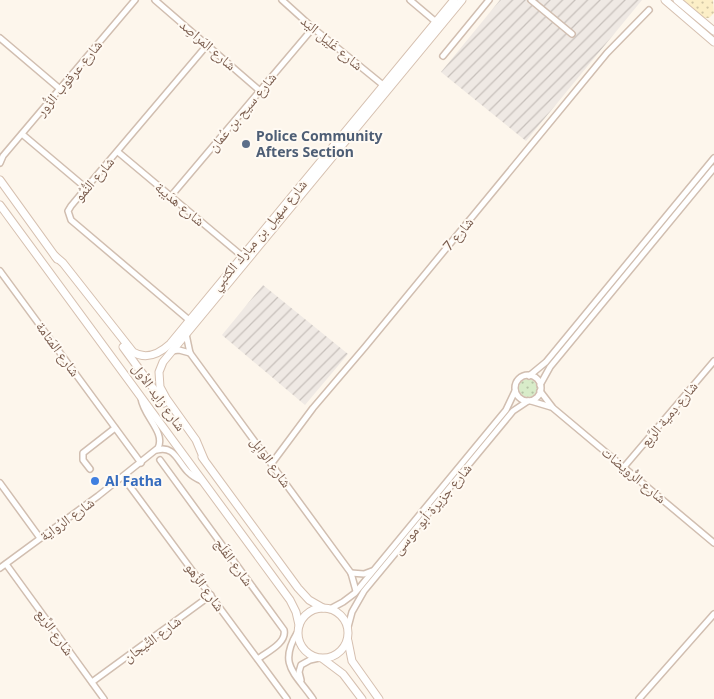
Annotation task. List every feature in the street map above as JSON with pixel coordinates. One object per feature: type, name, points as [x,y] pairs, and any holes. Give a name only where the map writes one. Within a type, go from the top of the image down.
[{"type":"main road","name":"شارع سهيل بن مبارك الكتبي","points":[[55,256],[63,263],[128,346],[137,354],[150,356],[161,351],[170,344],[454,0]]},
{"type":"main road","name":"شارع سهيل بن مبارك الكتبي","points":[[204,459],[196,440],[160,387],[161,367],[171,351],[462,0]]},
{"type":"main road","points":[[665,0],[714,42]]},
{"type":"main road","points":[[677,0],[714,31]]},
{"type":"main road","name":"شارع زايد الأول","points":[[0,180],[298,588],[309,600],[327,608]]},
{"type":"main road","name":"شارع زايد الأول","points":[[0,205],[290,600],[296,612],[298,629]]},
{"type":"main road","points":[[348,640],[340,652],[332,657],[321,658],[311,656],[298,641],[298,629],[306,614],[314,609],[327,608],[342,616],[348,627],[350,654],[356,668],[379,699]]},
{"type":"main road","points":[[321,658],[343,674],[362,699]]},
{"type":"street","name":"شارع عرقوب الزُّور","points":[[0,163],[1,156],[22,134],[135,0]]},
{"type":"street","name":"شارع المَراصِد","points":[[155,0],[260,90]]},
{"type":"street","name":"شارع غَلِيل اليَد","points":[[282,0],[383,85]]},
{"type":"street","points":[[410,0],[436,22]]},
{"type":"street","points":[[443,56],[489,0]]},
{"type":"street","points":[[531,0],[572,34]]},
{"type":"street","name":"شارع 7","points":[[272,463],[313,408],[601,60],[649,10]]},
{"type":"street","name":"شارع سيح بن عُمان","points":[[171,196],[313,28]]},
{"type":"street","points":[[0,38],[60,89]]},
{"type":"street","name":"شارع النُّمُو","points":[[189,320],[71,220],[68,215],[69,208],[208,44]]},
{"type":"street","points":[[22,134],[86,188]]},
{"type":"street","name":"شارع هدَيبة","points":[[118,152],[242,256]]},
{"type":"street","points":[[714,158],[542,366],[530,376],[522,377],[518,380],[515,391],[521,399],[530,401],[537,397],[550,368],[714,168]]},
{"type":"street","name":"شارع المَتامة","points":[[0,271],[141,463]]},
{"type":"street","name":"شارع الوابِل","points":[[186,333],[190,353],[351,573],[356,591]]},
{"type":"street","points":[[171,351],[183,350],[190,353]]},
{"type":"street","name":"شارع دِمية الرَّبع","points":[[624,467],[714,361]]},
{"type":"street","points":[[530,376],[534,377],[540,388]]},
{"type":"street","name":"شارع الرُّويضات","points":[[540,388],[553,408],[714,543]]},
{"type":"street","name":"شارع جزيرة أبو موسى","points":[[327,608],[343,602],[356,591],[506,410],[512,401],[515,391]]},
{"type":"street","points":[[141,397],[144,411],[161,438],[157,450]]},
{"type":"street","name":"شارع الرُّويضات","points":[[530,401],[553,408]]},
{"type":"street","name":"شارع جزيرة أبو موسى","points":[[348,627],[352,612],[364,591],[513,411],[530,401]]},
{"type":"street","points":[[90,469],[83,460],[83,453],[115,428]]},
{"type":"street","points":[[157,450],[172,451],[190,474],[202,481]]},
{"type":"street","name":"شارع الرُواية","points":[[0,568],[157,450]]},
{"type":"street","name":"شارع الفَلَج","points":[[160,460],[284,630],[282,641],[258,659]]},
{"type":"street","name":"شارع الزَّهو","points":[[123,476],[287,699]]},
{"type":"street","points":[[0,483],[40,538]]},
{"type":"street","name":"شارع الرِّيع","points":[[6,564],[104,699]]},
{"type":"street","points":[[351,573],[364,574],[373,571]]},
{"type":"street","name":"شارع التِّيجان","points":[[92,682],[211,596]]},
{"type":"street","points":[[639,699],[714,614]]},
{"type":"street","points":[[298,629],[290,646],[288,660],[292,671],[313,699]]},
{"type":"street","points":[[302,683],[299,672],[301,665],[310,660],[321,658]]},
{"type":"shaded area","points":[[500,0],[642,0],[526,141],[441,72]]},
{"type":"shaded area","points":[[263,285],[348,354],[305,405],[222,335]]},
{"type":"green space","points":[[528,379],[534,382],[537,388],[534,394],[528,397],[522,394],[519,388],[522,382]]},
{"type":"sand","points":[[683,0],[713,0],[714,13],[709,18],[704,18]]},
{"type":"place","name":"Police Community Afters Section","points":[[246,144]]},
{"type":"place","name":"Al Fatha","points":[[95,481]]}]
